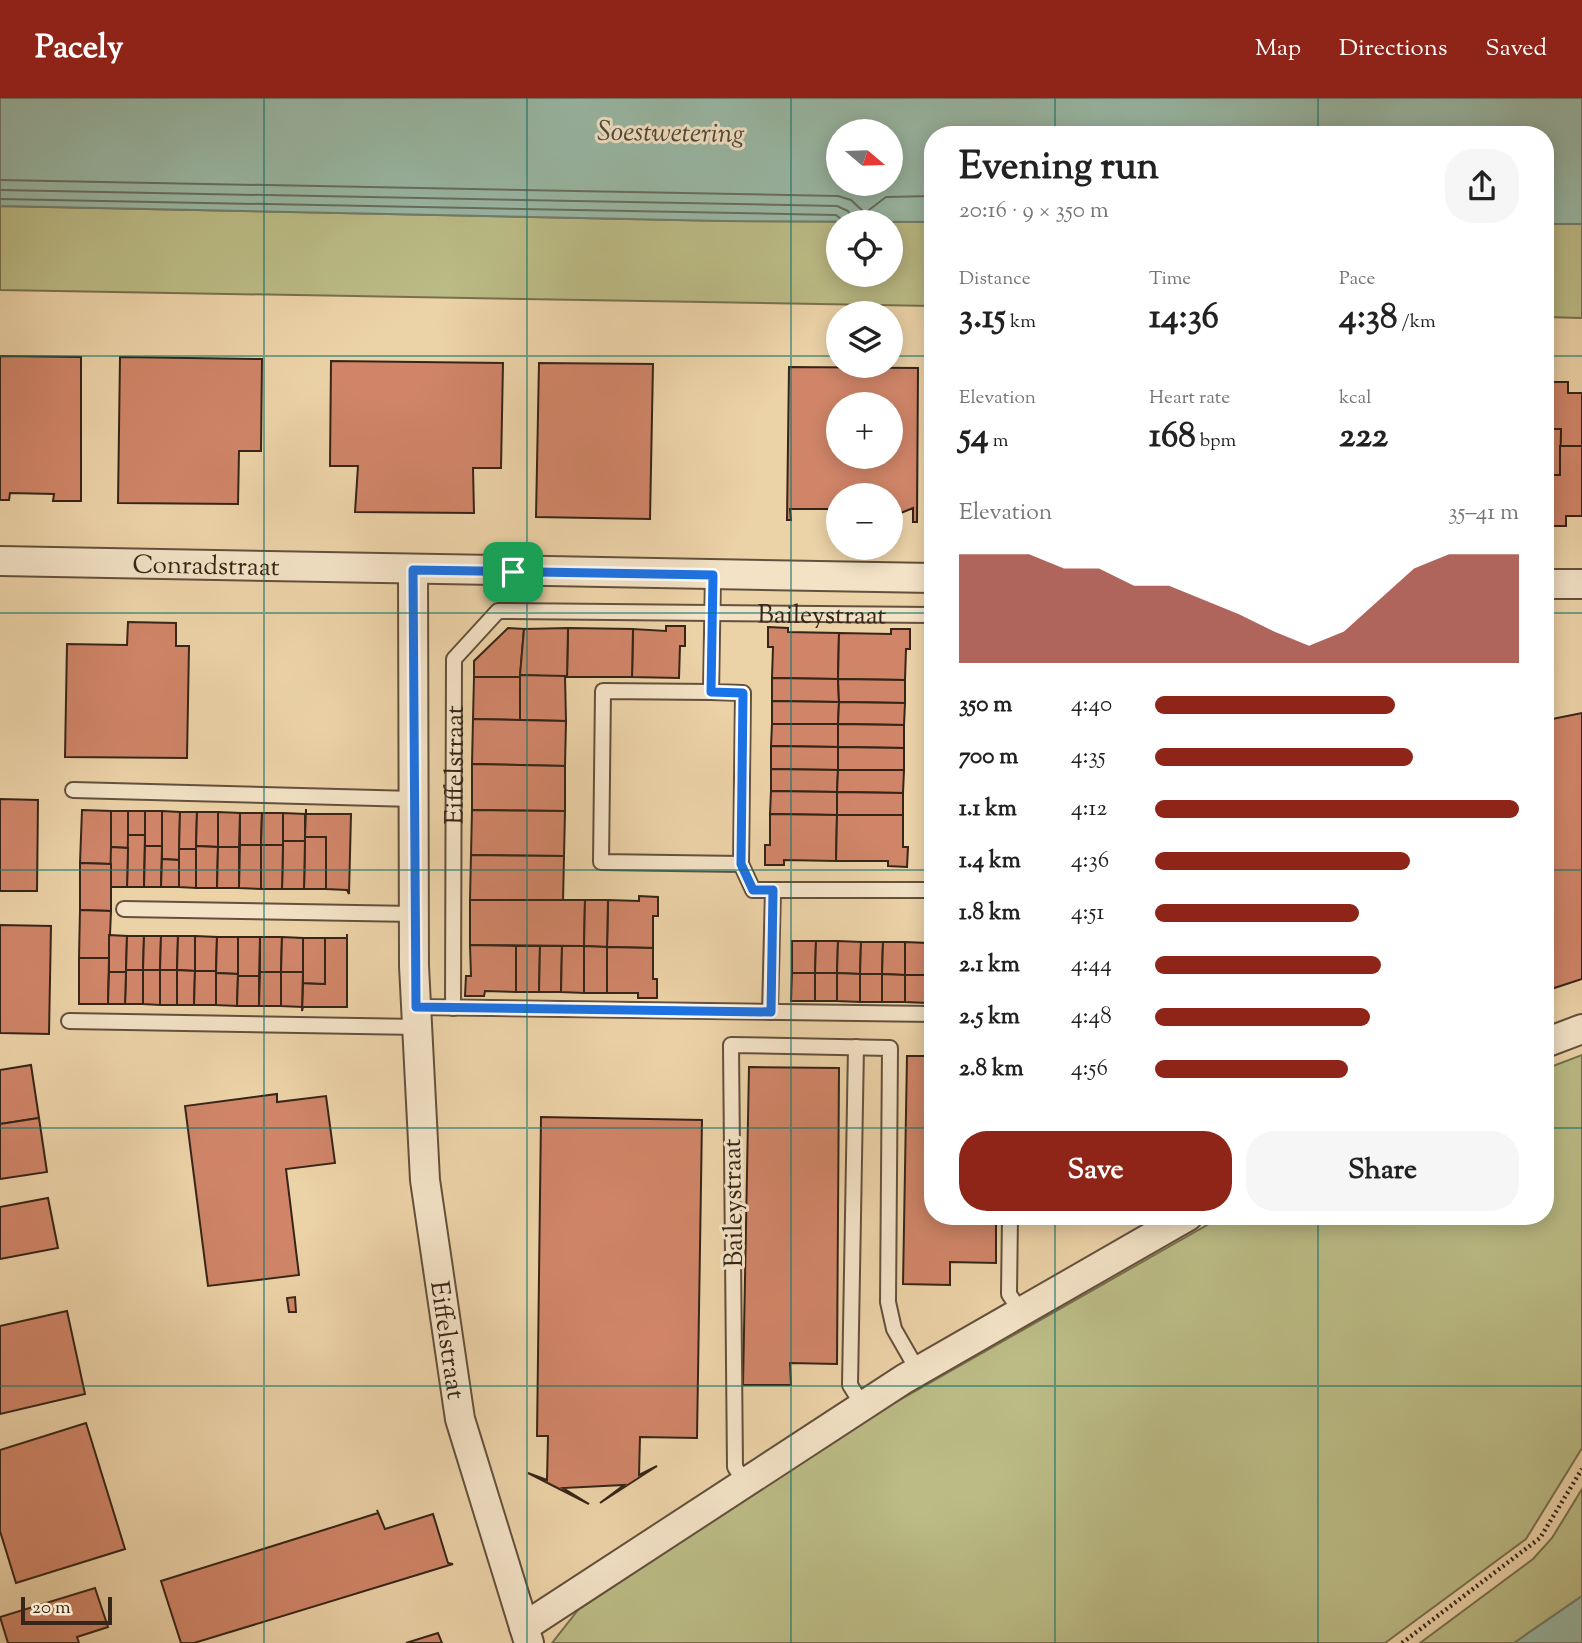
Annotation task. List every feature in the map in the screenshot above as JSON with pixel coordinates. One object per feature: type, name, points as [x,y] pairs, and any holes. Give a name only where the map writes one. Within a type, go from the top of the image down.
[{"type":"street","name":"Conradstraat","points":[[0,561],[413,570]]},
{"type":"street","name":"Baileystraat","points":[[413,570],[924,578]]},
{"type":"street","name":"Eiffelstraat","points":[[413,570],[414,914],[425,1180],[460,1419],[527,1635]]},
{"type":"street","points":[[1554,584],[1582,584]]},
{"type":"street","points":[[1554,1040],[1582,1029]]},
{"type":"street","points":[[527,1635],[745,1483],[863,1406],[918,1371],[1169,1225]]},
{"type":"lane","points":[[711,692],[713,575]]},
{"type":"lane","name":"Eiffelstraat","points":[[453,1007],[454,659],[498,611],[569,611]]},
{"type":"lane","name":"Baileystraat","points":[[569,611],[924,615]]},
{"type":"lane","points":[[741,864],[601,862],[603,691],[743,693],[741,864],[753,890],[924,890]]},
{"type":"lane","name":"Eiffelstraat","points":[[73,790],[414,799]]},
{"type":"lane","points":[[771,1012],[773,890]]},
{"type":"lane","points":[[124,909],[414,914]]},
{"type":"lane","points":[[69,1021],[417,1017],[453,1007],[924,1014]]},
{"type":"lane","name":"Baileystraat","points":[[745,1483],[735,1467],[731,1045],[890,1048],[888,1302],[894,1329],[918,1371]]},
{"type":"lane","points":[[856,1047],[850,1385],[863,1406]]},
{"type":"lane","points":[[1010,1225],[1009,1294],[1021,1312]]},
{"type":"path","points":[[1402,1643],[1539,1538],[1582,1469]]},
{"type":"green space","points":[[0,206],[826,221],[826,287],[903,287],[903,222],[924,222],[924,306],[903,305],[903,301],[826,301],[826,304],[0,290]]},
{"type":"green space","points":[[1554,224],[1582,224],[1582,318],[1554,317]]},
{"type":"green space","points":[[1582,1055],[1582,1448],[1526,1539],[1385,1643],[552,1643],[578,1610],[868,1418],[1207,1225],[1554,1225],[1554,1066]]},
{"type":"green space","points":[[1582,1489],[1582,1596],[1514,1643],[1420,1643],[1533,1559],[1552,1538]]},
{"type":"water","name":"Soestwetering","points":[[0,98],[1582,98],[1582,224],[1554,224],[1554,126],[924,126],[924,222],[903,222],[903,210],[826,210],[826,221],[0,206]]},
{"type":"water","points":[[1582,1596],[1582,1643],[1514,1643]]},
{"type":"building","points":[[0,356],[81,357],[81,501],[53,501],[54,494],[10,493],[9,500],[0,500]]},
{"type":"building","points":[[120,357],[262,359],[261,451],[239,451],[238,504],[118,503]]},
{"type":"building","points":[[331,361],[503,363],[501,468],[473,468],[474,513],[355,512],[358,466],[330,466]]},
{"type":"building","points":[[539,363],[653,364],[650,519],[536,517]]},
{"type":"building","points":[[789,367],[826,367],[826,378],[903,378],[903,368],[918,368],[917,522],[913,522],[913,508],[903,512],[903,483],[826,483],[826,509],[790,509],[791,520],[787,520]]},
{"type":"building","points":[[1554,382],[1568,382],[1568,393],[1582,393],[1582,446],[1560,446],[1561,429],[1554,429]]},
{"type":"building","points":[[1554,429],[1561,429],[1560,475],[1554,475]]},
{"type":"building","points":[[1560,446],[1582,446],[1582,516],[1566,516],[1566,526],[1554,526],[1554,475],[1560,475]]},
{"type":"building","points":[[128,622],[176,623],[176,646],[189,646],[187,758],[65,757],[67,644],[127,645]]},
{"type":"building","points":[[666,626],[685,626],[685,646],[680,646],[679,678],[632,677],[633,629],[666,631]]},
{"type":"building","points":[[768,627],[788,628],[788,632],[839,633],[838,679],[772,678],[773,647],[768,647]]},
{"type":"building","points":[[508,628],[524,629],[520,677],[474,677],[474,661]]},
{"type":"building","points":[[568,628],[633,629],[632,677],[567,677]]},
{"type":"building","points":[[568,628],[567,677],[520,675],[524,629]]},
{"type":"building","points":[[891,629],[910,629],[905,680],[838,679],[839,633],[891,634]]},
{"type":"building","points":[[520,675],[565,676],[566,721],[520,720]]},
{"type":"building","points":[[474,677],[520,677],[520,720],[473,719]]},
{"type":"building","points":[[772,678],[838,679],[839,702],[772,701]]},
{"type":"building","points":[[838,679],[905,680],[905,703],[839,702]]},
{"type":"building","points":[[772,701],[839,702],[838,724],[772,724]]},
{"type":"building","points":[[839,702],[905,703],[904,725],[838,724]]},
{"type":"building","points":[[1582,713],[1582,979],[1554,988],[1554,719]]},
{"type":"building","points":[[473,719],[566,721],[565,766],[472,764]]},
{"type":"building","points":[[772,724],[838,724],[838,747],[771,746]]},
{"type":"building","points":[[838,724],[904,725],[904,748],[838,747]]},
{"type":"building","points":[[771,746],[838,747],[838,770],[771,769]]},
{"type":"building","points":[[838,747],[904,748],[904,770],[838,770]]},
{"type":"building","points":[[472,764],[565,766],[565,811],[472,810]]},
{"type":"building","points":[[771,769],[838,770],[837,792],[771,791]]},
{"type":"building","points":[[838,770],[904,770],[903,793],[837,792]]},
{"type":"building","points":[[771,791],[837,792],[837,815],[770,814]]},
{"type":"building","points":[[837,792],[903,793],[903,815],[837,815]]},
{"type":"building","points":[[0,799],[38,800],[37,891],[0,891]]},
{"type":"building","points":[[306,809],[306,814],[351,814],[349,894],[347,890],[326,889],[326,837],[305,837]]},
{"type":"building","points":[[82,810],[111,811],[111,864],[80,863]]},
{"type":"building","points":[[472,810],[565,811],[564,856],[471,855]]},
{"type":"building","points":[[111,811],[128,811],[128,848],[111,847]]},
{"type":"building","points":[[128,811],[145,811],[145,835],[128,835]]},
{"type":"building","points":[[145,811],[162,811],[162,846],[145,846]]},
{"type":"building","points":[[162,811],[180,812],[179,860],[162,859]]},
{"type":"building","points":[[180,812],[197,812],[196,849],[179,849]]},
{"type":"building","points":[[197,812],[218,812],[218,847],[196,846]]},
{"type":"building","points":[[218,812],[240,813],[239,847],[218,847]]},
{"type":"building","points":[[240,813],[262,813],[261,845],[240,845]]},
{"type":"building","points":[[262,813],[283,813],[283,845],[261,845]]},
{"type":"building","points":[[283,813],[305,814],[305,841],[283,841]]},
{"type":"building","points":[[770,814],[837,815],[836,861],[784,860],[784,865],[765,865],[765,845],[770,845]]},
{"type":"building","points":[[837,815],[903,815],[903,847],[908,847],[907,867],[888,866],[888,861],[836,861]]},
{"type":"building","points":[[128,835],[145,835],[144,887],[127,887]]},
{"type":"building","points":[[305,837],[326,837],[326,889],[304,889]]},
{"type":"building","points":[[283,841],[305,841],[304,889],[282,889]]},
{"type":"building","points":[[240,845],[261,845],[261,889],[239,888]]},
{"type":"building","points":[[261,845],[283,845],[282,889],[261,889]]},
{"type":"building","points":[[145,846],[162,846],[161,887],[144,887]]},
{"type":"building","points":[[196,846],[218,847],[217,888],[196,888]]},
{"type":"building","points":[[111,847],[128,848],[127,887],[110,887]]},
{"type":"building","points":[[218,847],[239,847],[239,888],[217,888]]},
{"type":"building","points":[[179,849],[196,849],[196,888],[179,887]]},
{"type":"building","points":[[471,855],[564,856],[563,901],[470,900]]},
{"type":"building","points":[[162,859],[179,860],[179,887],[161,887]]},
{"type":"building","points":[[80,863],[111,864],[111,911],[80,910]]},
{"type":"building","points":[[639,896],[658,897],[658,916],[653,916],[653,948],[607,947],[608,900],[639,901]]},
{"type":"building","points":[[470,900],[585,900],[584,946],[470,945]]},
{"type":"building","points":[[585,900],[608,900],[607,947],[584,946]]},
{"type":"building","points":[[80,910],[111,911],[109,958],[79,958]]},
{"type":"building","points":[[0,925],[51,926],[49,1034],[0,1033]]},
{"type":"building","points":[[109,935],[127,936],[126,972],[109,972]]},
{"type":"building","points":[[127,936],[144,936],[143,970],[126,970]]},
{"type":"building","points":[[144,936],[161,936],[160,970],[143,970]]},
{"type":"building","points":[[161,936],[178,936],[177,970],[160,970]]},
{"type":"building","points":[[178,936],[195,936],[195,971],[177,970]]},
{"type":"building","points":[[195,936],[217,937],[216,971],[195,971]]},
{"type":"building","points":[[217,937],[238,937],[238,974],[216,973]]},
{"type":"building","points":[[238,937],[260,937],[259,976],[238,976]]},
{"type":"building","points":[[260,937],[282,937],[281,972],[260,972]]},
{"type":"building","points":[[282,937],[303,938],[303,972],[281,972]]},
{"type":"building","points":[[303,938],[325,938],[325,984],[303,983]]},
{"type":"building","points":[[325,938],[347,938],[347,1007],[303,1007],[302,1011],[303,983],[325,984]]},
{"type":"building","points":[[792,941],[816,941],[815,973],[792,973]]},
{"type":"building","points":[[816,941],[838,941],[837,973],[815,973]]},
{"type":"building","points":[[838,941],[861,942],[860,974],[837,973]]},
{"type":"building","points":[[861,942],[883,942],[882,974],[860,974]]},
{"type":"building","points":[[883,942],[905,942],[905,975],[882,974]]},
{"type":"building","points":[[905,942],[924,943],[924,975],[905,975]]},
{"type":"building","points":[[470,945],[516,946],[516,992],[485,991],[484,996],[465,996],[466,976],[471,976]]},
{"type":"building","points":[[516,946],[540,946],[539,992],[516,992]]},
{"type":"building","points":[[540,946],[562,946],[561,992],[539,992]]},
{"type":"building","points":[[562,946],[584,946],[584,993],[561,992]]},
{"type":"building","points":[[584,946],[607,947],[607,993],[584,993]]},
{"type":"building","points":[[607,947],[653,948],[653,979],[657,979],[657,998],[638,998],[638,993],[607,993]]},
{"type":"building","points":[[79,958],[109,958],[108,1004],[79,1004]]},
{"type":"building","points":[[126,970],[143,970],[143,1004],[125,1004]]},
{"type":"building","points":[[143,970],[160,970],[160,1005],[143,1004]]},
{"type":"building","points":[[160,970],[177,970],[177,1005],[160,1005]]},
{"type":"building","points":[[177,970],[195,971],[194,1005],[177,1005]]},
{"type":"building","points":[[195,971],[216,971],[216,1005],[194,1005]]},
{"type":"building","points":[[109,972],[126,972],[125,1004],[108,1004]]},
{"type":"building","points":[[260,972],[281,972],[281,1006],[259,1006]]},
{"type":"building","points":[[281,972],[303,972],[302,1007],[281,1006]]},
{"type":"building","points":[[216,973],[238,974],[237,1006],[216,1005]]},
{"type":"building","points":[[792,973],[815,973],[815,1001],[791,1001]]},
{"type":"building","points":[[815,973],[837,973],[837,1001],[815,1001]]},
{"type":"building","points":[[837,973],[860,974],[860,1002],[837,1001]]},
{"type":"building","points":[[860,974],[882,974],[882,1002],[860,1002]]},
{"type":"building","points":[[882,974],[905,975],[905,1002],[882,1002]]},
{"type":"building","points":[[905,975],[924,975],[924,1003],[905,1002]]},
{"type":"building","points":[[238,976],[259,976],[259,1006],[237,1006]]},
{"type":"building","points":[[907,1056],[924,1056],[924,1225],[996,1225],[996,1263],[950,1262],[950,1285],[903,1284]]},
{"type":"building","points":[[31,1065],[39,1118],[0,1124],[0,1070]]},
{"type":"building","points":[[749,1067],[839,1068],[837,1364],[790,1363],[791,1385],[743,1385]]},
{"type":"building","points":[[277,1094],[277,1102],[326,1096],[335,1163],[286,1169],[299,1275],[208,1286],[185,1106]]},
{"type":"building","points":[[541,1117],[702,1120],[697,1438],[640,1437],[639,1475],[657,1466],[600,1503],[624,1485],[563,1488],[589,1504],[528,1473],[547,1480],[548,1436],[537,1436]]},
{"type":"building","points":[[39,1118],[47,1172],[0,1179],[0,1124]]},
{"type":"building","points":[[48,1198],[58,1248],[0,1259],[0,1207]]},
{"type":"building","points":[[295,1297],[296,1312],[289,1312],[287,1298]]},
{"type":"building","points":[[67,1311],[85,1394],[0,1414],[0,1326]]},
{"type":"building","points":[[86,1423],[125,1549],[16,1583],[0,1531],[0,1450]]},
{"type":"building","points":[[377,1510],[385,1529],[433,1514],[448,1563],[453,1564],[194,1643],[181,1643],[161,1581],[378,1513]]},
{"type":"building","points":[[95,1588],[108,1627],[77,1637],[79,1643],[8,1643],[0,1617]]},
{"type":"building","points":[[438,1633],[442,1643],[406,1643]]},
{"type":"route","points":[[413,570],[513,572],[713,575],[711,692],[743,693],[741,864],[753,890],[773,890],[771,1012],[416,1007],[413,570]]}]
